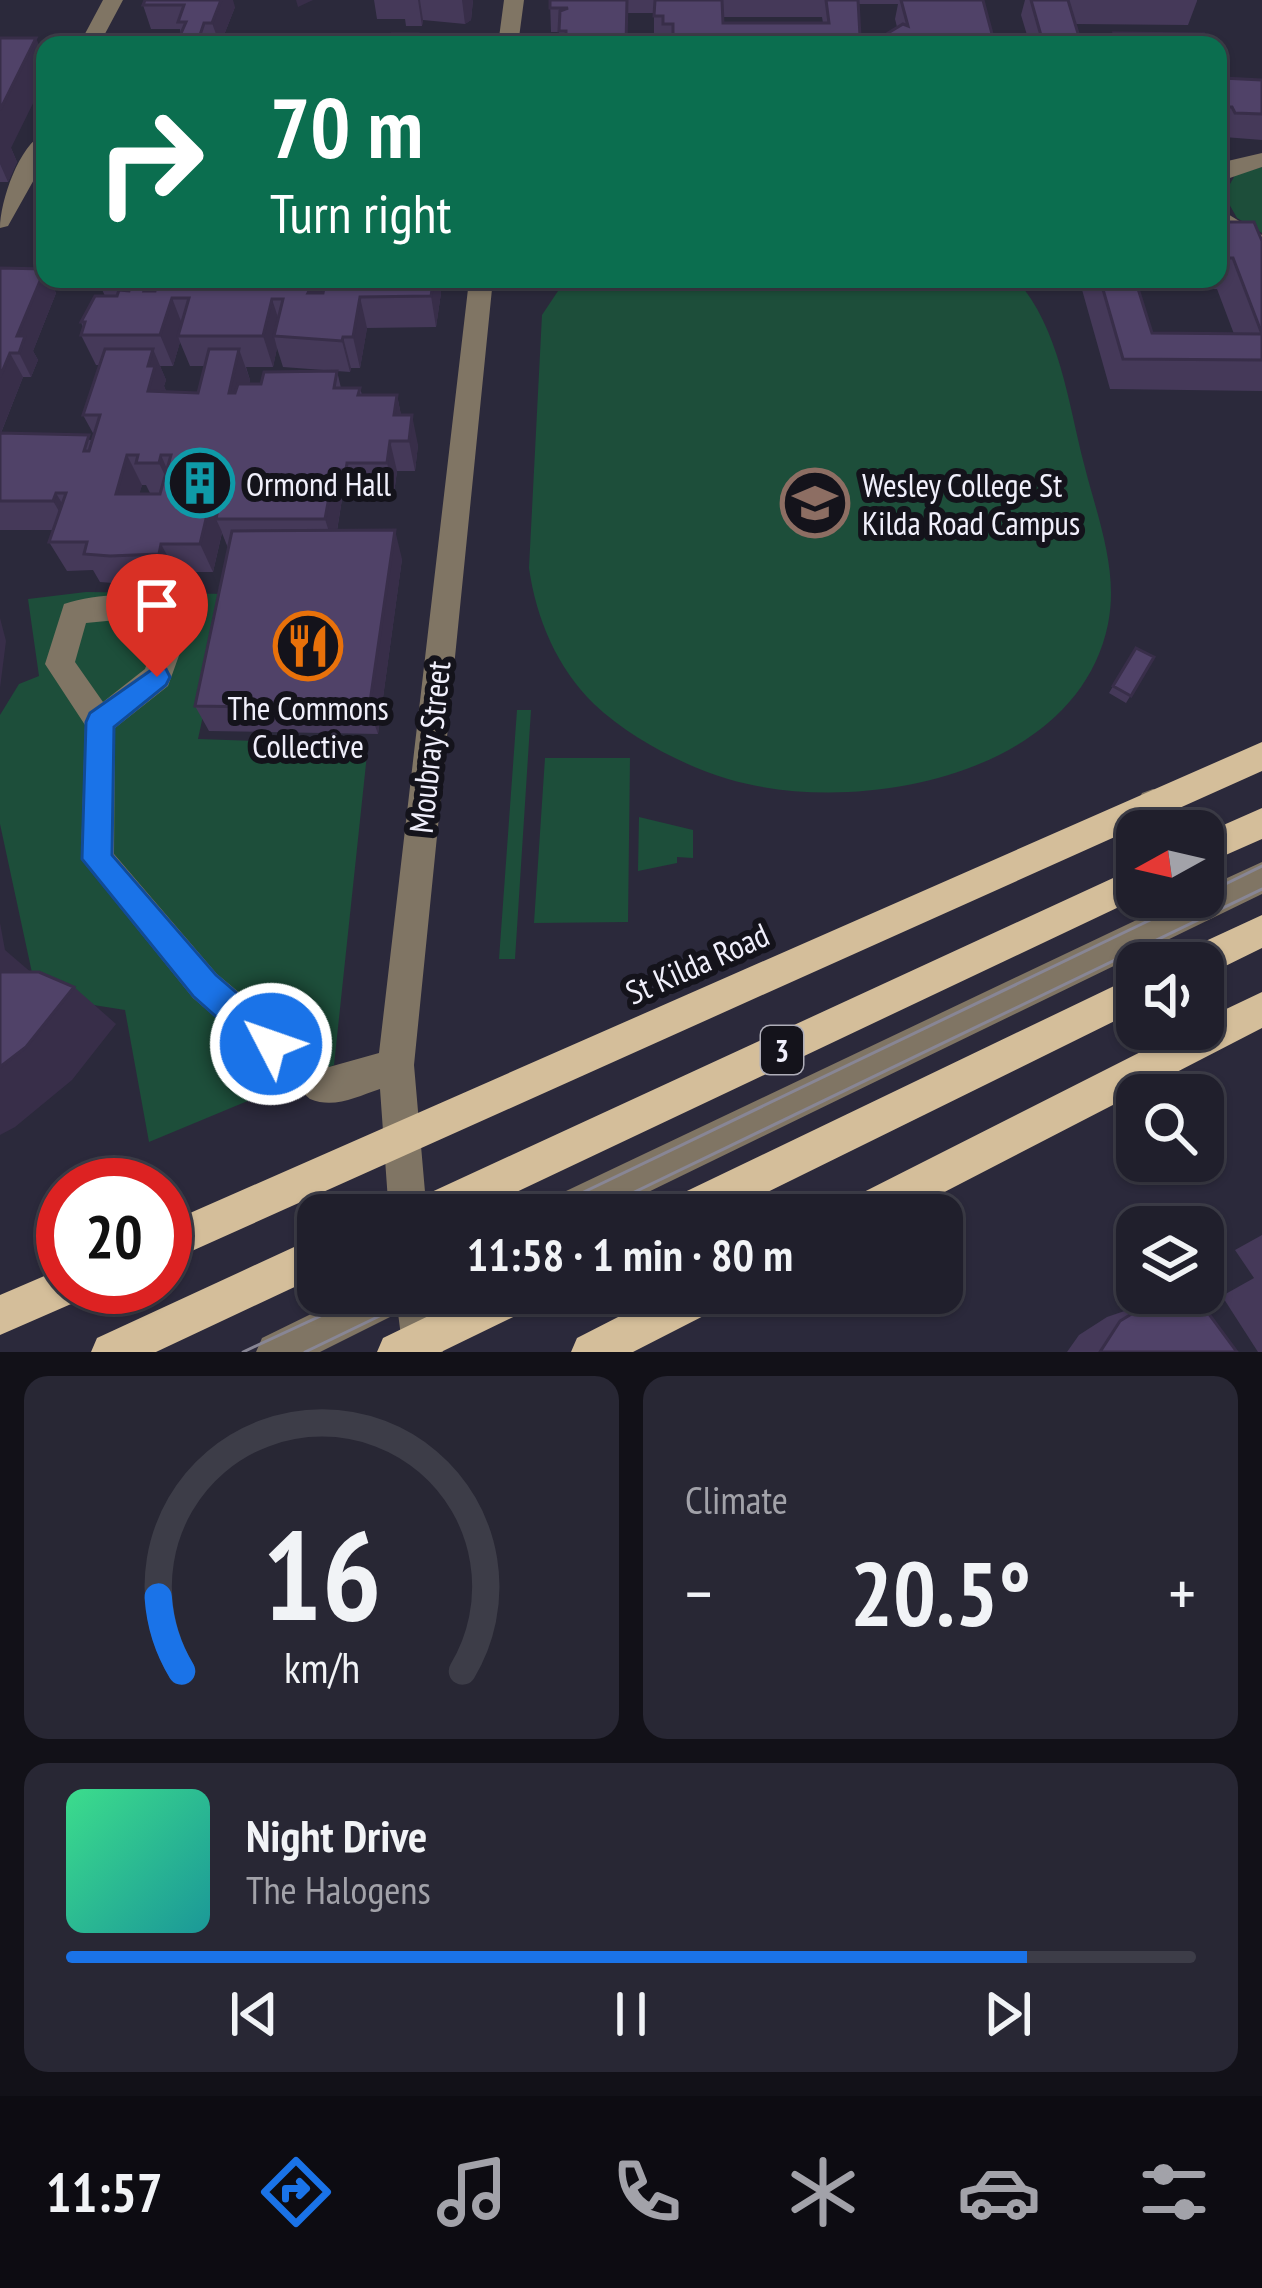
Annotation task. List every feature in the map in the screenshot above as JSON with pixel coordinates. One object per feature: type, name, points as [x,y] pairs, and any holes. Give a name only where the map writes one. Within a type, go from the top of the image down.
[{"type":"main road","name":"St Kilda Road","points":[[1174,810],[1262,755]]},
{"type":"main road","points":[[1224,840],[1262,823]]},
{"type":"main road","name":"St Kilda Road","points":[[192,1232],[1116,837]]},
{"type":"main road","name":"3","points":[[471,1194],[1116,892]]},
{"type":"main road","points":[[1224,949],[1262,931]]},
{"type":"main road","points":[[723,1194],[1116,1002]]},
{"type":"main road","points":[[901,1194],[1262,1010]]},
{"type":"main road","points":[[111,1352],[297,1266]]},
{"type":"main road","points":[[0,1315],[36,1299]]},
{"type":"main road","points":[[414,1348],[480,1314]]},
{"type":"main road","points":[[592,1352],[666,1314]]},
{"type":"street","points":[[94,36],[113,0]]},
{"type":"street","points":[[509,36],[514,0]]},
{"type":"street","points":[[0,221],[36,156]]},
{"type":"street","points":[[1227,226],[1262,244]]},
{"type":"street","name":"Moubray Street","points":[[407,1194],[395,1064],[480,288]]},
{"type":"street","points":[[100,722],[97,859],[205,986],[323,1086],[343,1084],[395,1064]]},
{"type":"street","points":[[603,1194],[1262,877]]},
{"type":"street","points":[[276,1352],[354,1314]]},
{"type":"street","points":[[414,1348],[415,1314]]},
{"type":"green space","points":[[1262,167],[1262,233],[1237,218],[1227,200],[1235,175]]},
{"type":"green space","name":"Wesley College St Kilda Road Campus","points":[[560,288],[1023,288],[1043,320],[1061,367],[1105,543],[1111,604],[1088,676],[1054,718],[1008,750],[954,773],[896,787],[780,790],[711,773],[640,739],[594,704],[569,675],[537,605],[529,568],[542,315]]},
{"type":"green space","points":[[86,592],[229,594],[198,739],[368,745],[334,1065],[149,1142],[125,1010],[37,996],[0,824],[0,715],[19,684],[39,676],[28,599]]},
{"type":"green space","points":[[517,710],[531,710],[515,959],[499,959]]},
{"type":"green space","points":[[545,758],[630,758],[628,922],[534,923]]},
{"type":"green space","points":[[639,817],[693,830],[693,858],[677,857],[677,863],[638,871]]},
{"type":"building","points":[[145,0],[221,0],[212,23],[204,23],[200,35],[335,36],[180,36],[186,22],[178,22],[184,5],[143,5]]},
{"type":"building","points":[[550,0],[627,0],[626,36],[566,36],[566,31],[559,31],[560,11],[568,8],[550,8]]},
{"type":"building","points":[[655,0],[722,0],[723,23],[829,23],[826,0],[858,0],[860,36],[673,36],[673,24],[663,24],[663,16],[654,16]]},
{"type":"building","points":[[901,0],[983,0],[993,36],[889,36],[903,24],[908,26]]},
{"type":"building","points":[[1031,0],[1068,0],[1079,36],[1041,36]]},
{"type":"building","points":[[1114,33],[1205,36],[1115,36]]},
{"type":"building","points":[[0,38],[36,38],[0,110]]},
{"type":"building","points":[[1227,78],[1262,80],[1262,114],[1235,113],[1227,107]]},
{"type":"building","points":[[1227,222],[1254,222],[1262,241],[1262,334],[1233,258],[1227,258]]},
{"type":"building","points":[[0,268],[36,269],[37,288],[17,336],[25,336],[19,353],[10,353],[0,377]]},
{"type":"building","points":[[310,288],[308,293],[323,293],[324,288],[432,288],[431,296],[360,297],[353,337],[342,341],[274,336],[283,299],[272,299],[263,336],[178,336],[189,298],[172,298],[160,335],[81,335],[85,322],[81,322],[95,296],[117,296],[119,290]]},
{"type":"building","points":[[1103,288],[1138,288],[1152,333],[1262,334],[1262,360],[1123,359]]},
{"type":"building","name":"Ormond Hall","points":[[105,349],[153,349],[148,366],[155,366],[148,391],[198,393],[209,349],[239,349],[229,393],[235,393],[238,384],[261,384],[264,372],[337,371],[334,388],[360,388],[358,395],[397,395],[394,415],[412,415],[409,441],[390,441],[387,463],[347,463],[346,470],[334,470],[325,519],[216,519],[221,494],[212,494],[200,544],[161,544],[159,554],[110,556],[84,554],[87,542],[49,542],[66,493],[56,493],[53,501],[0,501],[0,433],[89,435],[84,451],[89,451],[100,415],[83,415]],"holes":[[[127,455],[138,455],[136,463],[159,463],[161,455],[171,455],[160,494],[116,494]]]},
{"type":"building","name":"The Commons Collective","points":[[395,530],[369,709],[195,706],[232,531]]},
{"type":"building","points":[[1136,648],[1154,657],[1131,696],[1113,686]]},
{"type":"building","points":[[0,972],[39,972],[74,987],[26,1047],[0,1067]]},
{"type":"building","points":[[1131,1314],[1209,1314],[1237,1352],[1100,1352],[1120,1321]]},
{"type":"tram line","points":[[1224,885],[1262,866]]},
{"type":"tram line","points":[[630,1194],[1262,889]]},
{"type":"tram line","points":[[580,1194],[1154,918]]},
{"type":"tram line","points":[[243,1352],[325,1314]]},
{"type":"tram line","points":[[305,1352],[384,1314]]},
{"type":"place","name":"Ormond Hall","points":[[200,483]]},
{"type":"place","name":"Wesley College St Kilda Road Campus","points":[[815,503]]},
{"type":"place","name":"The Commons Collective","points":[[308,646]]},
{"type":"route","points":[[157,677],[100,722],[97,859],[205,986],[271,1044]]}]
